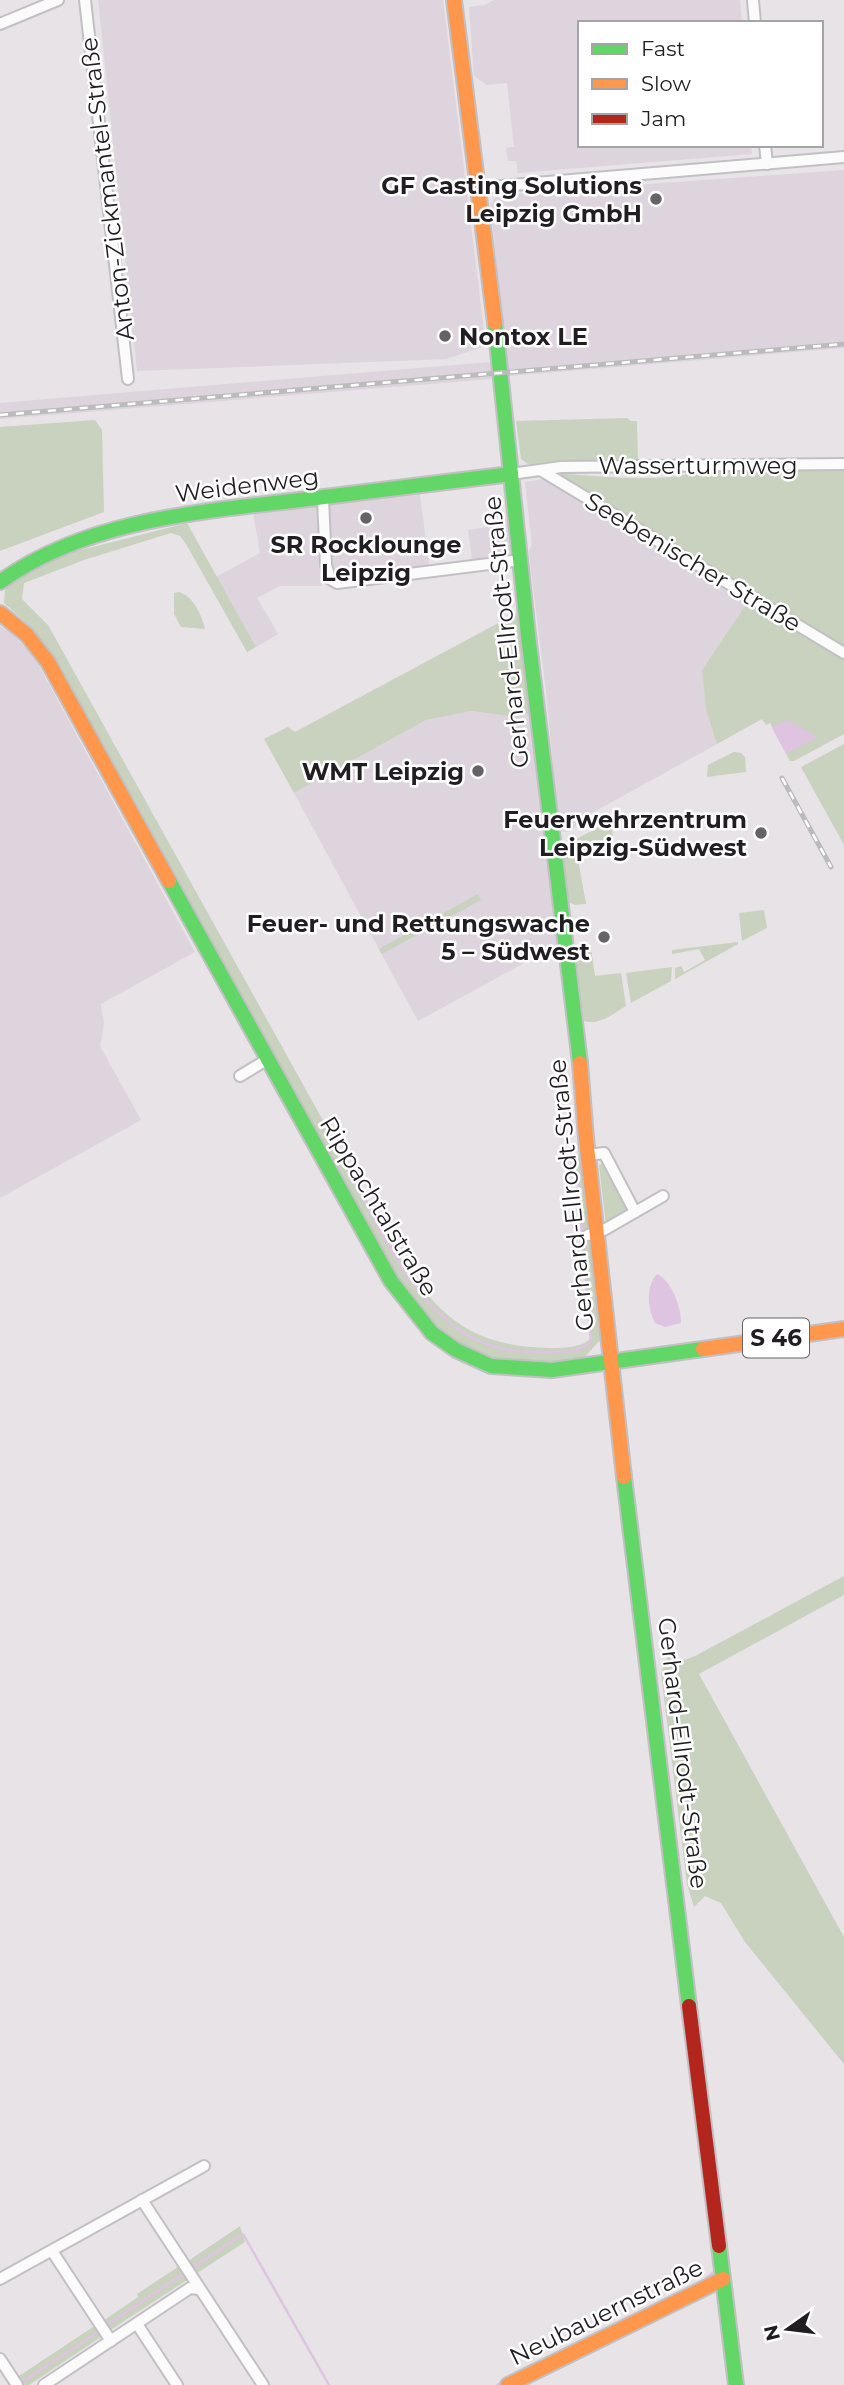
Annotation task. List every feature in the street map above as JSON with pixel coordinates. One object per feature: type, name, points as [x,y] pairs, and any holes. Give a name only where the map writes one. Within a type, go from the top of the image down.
[{"type":"main road","name":"Gerhard-Ellrodt-Straße","points":[[454,0],[578,1033],[593,1233],[736,2385]]},
{"type":"main road","name":"Weidenweg","points":[[0,582],[26,564],[126,526],[176,515],[511,474]]},
{"type":"main road","name":"Rippachtalstraße","points":[[0,613],[33,640],[48,663],[391,1281],[432,1332],[456,1350],[491,1366],[552,1370],[844,1329]]},
{"type":"main road","name":"Neubauernstraße","points":[[508,2385],[723,2279]]},
{"type":"street","points":[[0,24],[58,0]]},
{"type":"street","name":"Anton-Zickmantel-Straße","points":[[85,0],[128,379]]},
{"type":"street","points":[[753,0],[755,21]]},
{"type":"street","points":[[765,147],[767,164]]},
{"type":"street","points":[[477,188],[844,157]]},
{"type":"street","name":"Wasserturmweg","points":[[511,474],[561,467],[844,464]]},
{"type":"street","name":"Seebenischer Straße","points":[[541,471],[844,653]]},
{"type":"street","points":[[323,499],[326,565],[330,579],[337,583],[521,560]]},
{"type":"street","points":[[240,1076],[268,1059]]},
{"type":"street","points":[[588,1155],[604,1153],[635,1212]]},
{"type":"street","points":[[593,1233],[663,1196]]},
{"type":"street","points":[[0,2279],[204,2165]]},
{"type":"street","points":[[142,2200],[263,2385]]},
{"type":"street","points":[[52,2251],[111,2341]]},
{"type":"street","points":[[44,2385],[57,2381],[190,2288],[199,2288]]},
{"type":"street","points":[[137,2324],[177,2385]]},
{"type":"street","points":[[0,2359],[17,2385]]},
{"type":"shaded area","points":[[98,0],[443,0],[486,346],[446,359],[137,371]]},
{"type":"shaded area","points":[[494,0],[740,0],[742,21],[578,21],[578,147],[751,147],[752,154],[518,173],[516,161],[508,161],[506,148],[514,147],[507,83],[487,85],[474,76],[469,7],[485,5]]},
{"type":"shaded area","points":[[844,170],[844,348],[508,376],[490,204],[496,197]]},
{"type":"shaded area","points":[[491,362],[492,379],[0,419],[0,403]]},
{"type":"shaded area","points":[[544,479],[747,603],[702,670],[706,710],[717,744],[581,819],[567,832],[559,831],[529,551],[532,544],[525,482]]},
{"type":"shaded area","points":[[420,494],[429,566],[339,578],[334,576],[330,571],[328,505]]},
{"type":"shaded area","points":[[320,503],[322,586],[280,586],[257,598],[278,634],[256,647],[216,577],[260,553],[253,512]]},
{"type":"shaded area","points":[[507,519],[510,555],[472,560],[468,530],[487,527],[487,522]]},
{"type":"shaded area","points":[[0,626],[33,655],[195,952],[101,1004],[104,1024],[100,1046],[141,1120],[0,1198]]},
{"type":"shaded area","points":[[472,711],[516,717],[530,713],[557,945],[418,1021],[294,793],[426,720]]},
{"type":"shaded area","points":[[787,720],[817,737],[786,754],[772,728]]},
{"type":"shaded area","points":[[657,1274],[667,1282],[675,1295],[681,1323],[665,1327],[655,1323],[649,1298],[653,1279]]},
{"type":"green space","points":[[627,418],[637,421],[638,460],[528,464],[521,459],[516,421]]},
{"type":"green space","points":[[95,420],[102,430],[104,512],[0,551],[0,427]]},
{"type":"green space","points":[[844,469],[844,648],[552,473],[645,478],[680,476],[693,472]]},
{"type":"green space","points":[[187,523],[256,647],[247,652],[186,544],[180,536],[171,533],[84,560],[24,583],[22,599],[48,625],[396,1252],[442,1310],[477,1334],[521,1346],[565,1348],[590,1339],[575,1155],[583,1154],[601,1339],[584,1358],[554,1362],[501,1361],[460,1346],[433,1324],[402,1289],[30,626],[4,603],[5,590],[26,564]]},
{"type":"green space","points":[[179,592],[193,602],[205,629],[181,627],[174,614],[174,593]]},
{"type":"green space","points":[[747,603],[844,660],[844,734],[794,761],[790,761],[770,723],[766,725],[762,719],[717,744],[706,710],[702,670]]},
{"type":"green space","points":[[517,613],[530,713],[516,717],[472,711],[426,720],[294,793],[264,739],[288,727],[295,732]]},
{"type":"green space","points":[[844,744],[844,845],[801,767]]},
{"type":"green space","points":[[734,752],[745,757],[746,772],[707,777],[708,765]]},
{"type":"green space","points":[[603,825],[612,828],[613,836],[603,837],[603,841],[611,840],[612,845],[616,846],[577,854],[586,904],[575,905],[568,902],[561,847]]},
{"type":"green space","points":[[478,894],[481,900],[382,954],[379,949]]},
{"type":"green space","points":[[764,910],[767,928],[742,941],[739,913]]},
{"type":"green space","points":[[738,942],[675,979],[675,968],[681,966],[684,972],[705,960],[699,949],[672,954],[672,950]]},
{"type":"green space","points":[[591,949],[595,976],[621,973],[626,1006],[595,1022],[584,1021],[575,951]]},
{"type":"green space","points":[[672,967],[671,981],[631,1003],[626,973]]},
{"type":"green space","points":[[604,1163],[630,1212],[606,1225],[599,1165]]},
{"type":"green space","points":[[844,1576],[844,1595],[699,1674],[844,1937],[844,2064],[745,1942],[721,1903],[705,1896],[694,1907],[687,1884],[661,1673],[668,1656],[677,1663],[695,1656]]},
{"type":"green space","points":[[240,2226],[245,2242],[197,2273],[188,2261]]},
{"type":"green space","points":[[181,2265],[190,2278],[109,2331],[103,2321],[138,2297],[137,2294]]},
{"type":"green space","points":[[96,2325],[104,2335],[29,2385],[21,2385],[16,2378]]},
{"type":"waterway","points":[[348,1170],[399,1263],[443,1317],[470,1336],[502,1349],[539,1352],[580,1349],[591,1342],[577,1173]]},
{"type":"waterway","points":[[194,2266],[243,2234],[329,2385]]},
{"type":"waterway","points":[[704,2280],[715,2271]]},
{"type":"waterway","points":[[109,2324],[184,2273]]},
{"type":"waterway","points":[[22,2382],[98,2332]]},
{"type":"waterway","points":[[497,2385],[504,2381]]},
{"type":"railway","points":[[0,415],[844,344]]},
{"type":"railway","points":[[782,778],[831,867]]},
{"type":"traffic: fast","points":[[495,323],[528,635],[580,1063]]},
{"type":"traffic: fast","points":[[0,582],[33,561],[69,545],[144,522],[222,509],[511,474]]},
{"type":"traffic: fast","points":[[169,881],[391,1281],[432,1333],[456,1350],[491,1366],[552,1370],[703,1349]]},
{"type":"traffic: fast","points":[[624,1477],[689,2006]]},
{"type":"traffic: fast","points":[[719,2246],[736,2385]]},
{"type":"traffic: slow","points":[[454,0],[495,323]]},
{"type":"traffic: slow","points":[[0,613],[27,635],[48,662],[169,881]]},
{"type":"traffic: slow","points":[[580,1063],[624,1477]]},
{"type":"traffic: slow","points":[[703,1349],[844,1329]]},
{"type":"traffic: slow","points":[[508,2385],[723,2279]]},
{"type":"traffic: jam","points":[[689,2006],[719,2246]]},
{"type":"place","name":"GF Casting Solutions Leipzig GmbH","points":[[656,199]]},
{"type":"place","name":"Nontox LE","points":[[445,336]]},
{"type":"place","name":"SR Rocklounge Leipzig","points":[[366,518]]},
{"type":"place","name":"WMT Leipzig","points":[[478,771]]},
{"type":"place","name":"Feuerwehrzentrum Leipzig-Südwest","points":[[761,833]]},
{"type":"place","name":"Feuer- und Rettungswache 5 – Südwest","points":[[604,937]]}]
